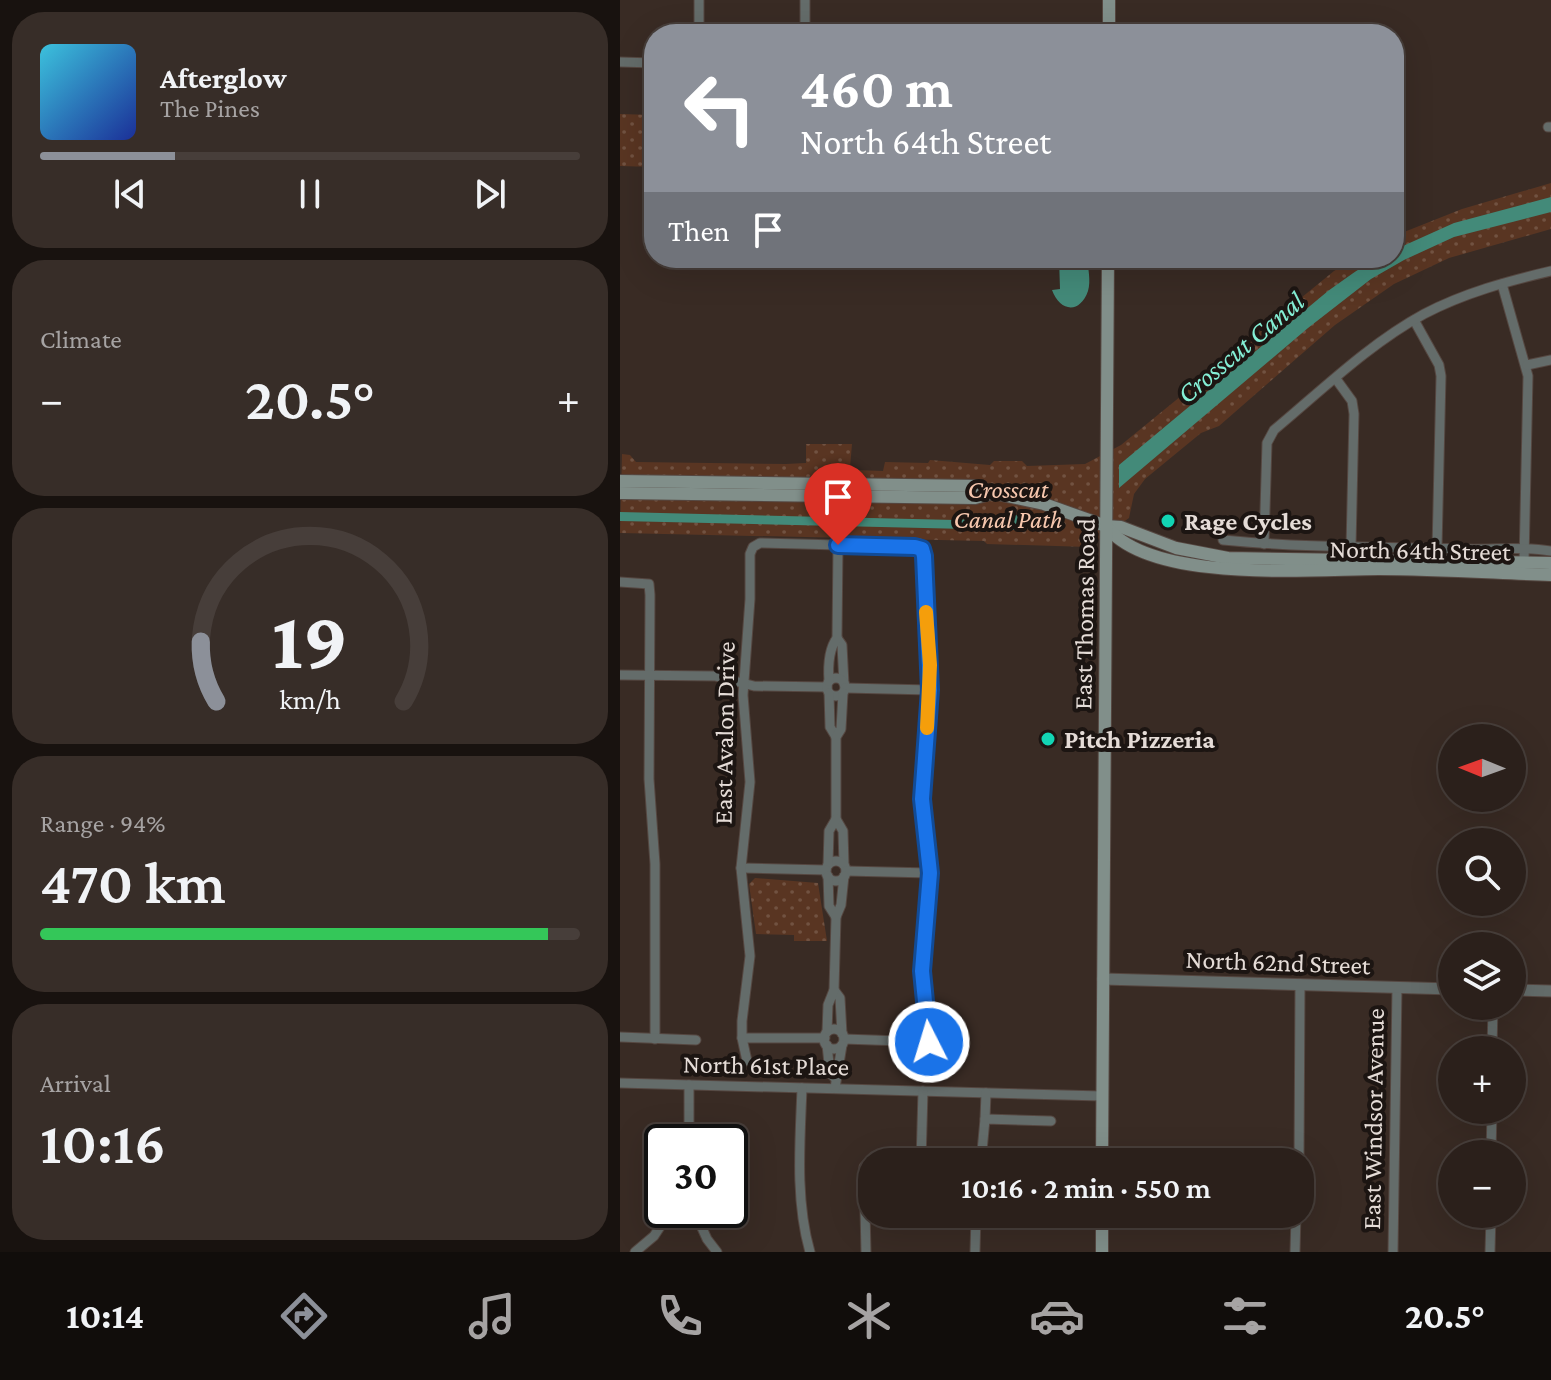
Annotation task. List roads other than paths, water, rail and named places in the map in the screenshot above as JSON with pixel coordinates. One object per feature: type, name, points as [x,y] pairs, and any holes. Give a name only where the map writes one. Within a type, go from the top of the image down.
[{"type":"main road","points":[[1109,0],[1109,24]]},
{"type":"main road","name":"East Thomas Road","points":[[1102,1148],[1108,268]]},
{"type":"main road","name":"North 64th Street","points":[[620,481],[978,486],[993,493],[1044,504],[1086,518],[1106,526],[1121,541],[1158,556],[1207,566],[1524,568],[1551,563]]},
{"type":"main road","name":"North 64th Street","points":[[620,493],[975,498],[993,493]]},
{"type":"main road","name":"North 64th Street","points":[[1524,568],[1551,575]]},
{"type":"main road","points":[[1102,1228],[1102,1252]]},
{"type":"street","points":[[699,0],[699,24]]},
{"type":"street","points":[[805,0],[805,24]]},
{"type":"street","points":[[620,62],[644,63]]},
{"type":"street","points":[[1264,544],[1269,435],[1387,337],[1414,320],[1455,300],[1551,271]]},
{"type":"street","points":[[1502,284],[1527,365],[1524,568]]},
{"type":"street","points":[[1414,320],[1439,365],[1441,376],[1437,549]]},
{"type":"street","points":[[1527,365],[1551,360]]},
{"type":"street","points":[[1336,379],[1352,401],[1354,414],[1351,547]]},
{"type":"street","name":"North 64th Street","points":[[1223,540],[1351,547],[1487,550],[1523,547],[1551,551]]},
{"type":"street","name":"East Avalon Drive","points":[[747,1061],[742,1038],[750,956],[741,868],[750,766],[743,684],[750,599],[750,554],[753,547],[760,543],[838,545]]},
{"type":"street","points":[[836,917],[829,906],[827,870],[829,831],[836,819],[836,737],[830,727],[828,687],[829,659],[837,638],[838,545],[915,547],[922,549],[930,690],[922,799],[930,873],[922,960],[929,1042],[922,1065]]},
{"type":"street","points":[[620,582],[649,584],[649,779],[655,864],[655,1039]]},
{"type":"street","points":[[836,737],[841,729],[844,688],[842,645],[837,638]]},
{"type":"street","points":[[620,675],[715,676],[743,684],[828,687],[836,696],[844,688],[930,690]]},
{"type":"street","points":[[828,687],[836,678],[844,688]]},
{"type":"street","points":[[835,1083],[830,1073],[826,1038],[828,1005],[834,990],[836,917],[841,905],[844,871],[843,831],[836,819]]},
{"type":"street","points":[[741,868],[827,870],[836,861],[844,871]]},
{"type":"street","points":[[827,870],[836,881],[844,871]]},
{"type":"street","points":[[844,871],[930,873]]},
{"type":"street","name":"North 62nd Street","points":[[1103,979],[1438,988]]},
{"type":"street","points":[[1299,1148],[1300,984]]},
{"type":"street","name":"East Windsor Avenue","points":[[1393,1252],[1397,987]]},
{"type":"street","points":[[834,990],[840,998],[843,1039],[840,1072],[835,1083]]},
{"type":"street","points":[[1526,990],[1551,991]]},
{"type":"street","points":[[742,1038],[826,1038],[835,1029],[843,1039],[929,1042]]},
{"type":"street","points":[[620,1037],[696,1040]]},
{"type":"street","points":[[826,1038],[835,1049],[843,1039]]},
{"type":"street","name":"North 61st Place","points":[[620,1083],[802,1088],[835,1083],[923,1091],[1102,1096]]},
{"type":"street","points":[[689,1085],[689,1124]]},
{"type":"street","points":[[802,1088],[801,1179],[805,1236],[810,1252]]},
{"type":"street","points":[[921,1148],[923,1091]]},
{"type":"street","points":[[982,1148],[986,1093]]},
{"type":"street","points":[[985,1119],[1051,1121]]},
{"type":"street","points":[[635,1252],[659,1228]]},
{"type":"street","points":[[702,1228],[717,1252]]},
{"type":"street","points":[[865,1228],[866,1252]]},
{"type":"street","points":[[975,1252],[976,1228]]},
{"type":"street","points":[[1295,1252],[1296,1228]]},
{"type":"street","points":[[1490,1252],[1491,1228]]},
{"type":"water","points":[[1551,197],[1551,212],[1454,237],[1404,260],[1404,246],[1454,223]]},
{"type":"water","points":[[1059,268],[1088,268],[1088,291],[1080,304],[1070,307],[1060,303],[1052,290],[1060,289]]},
{"type":"water","points":[[1362,268],[1390,268],[1308,328],[1119,488],[1119,465]]},
{"type":"water","points":[[620,512],[956,520],[1027,514],[1056,522],[1021,530],[967,529],[620,521]]},
{"type":"place","name":"Rage Cycles","points":[[1168,521]]},
{"type":"place","name":"Pitch Pizzeria","points":[[1048,739]]},
{"type":"water label","name":"Crosscut Canal","points":[[1240,347]]},
{"type":"park label","name":"Crosscut Canal Path","points":[[1008,504]]}]
